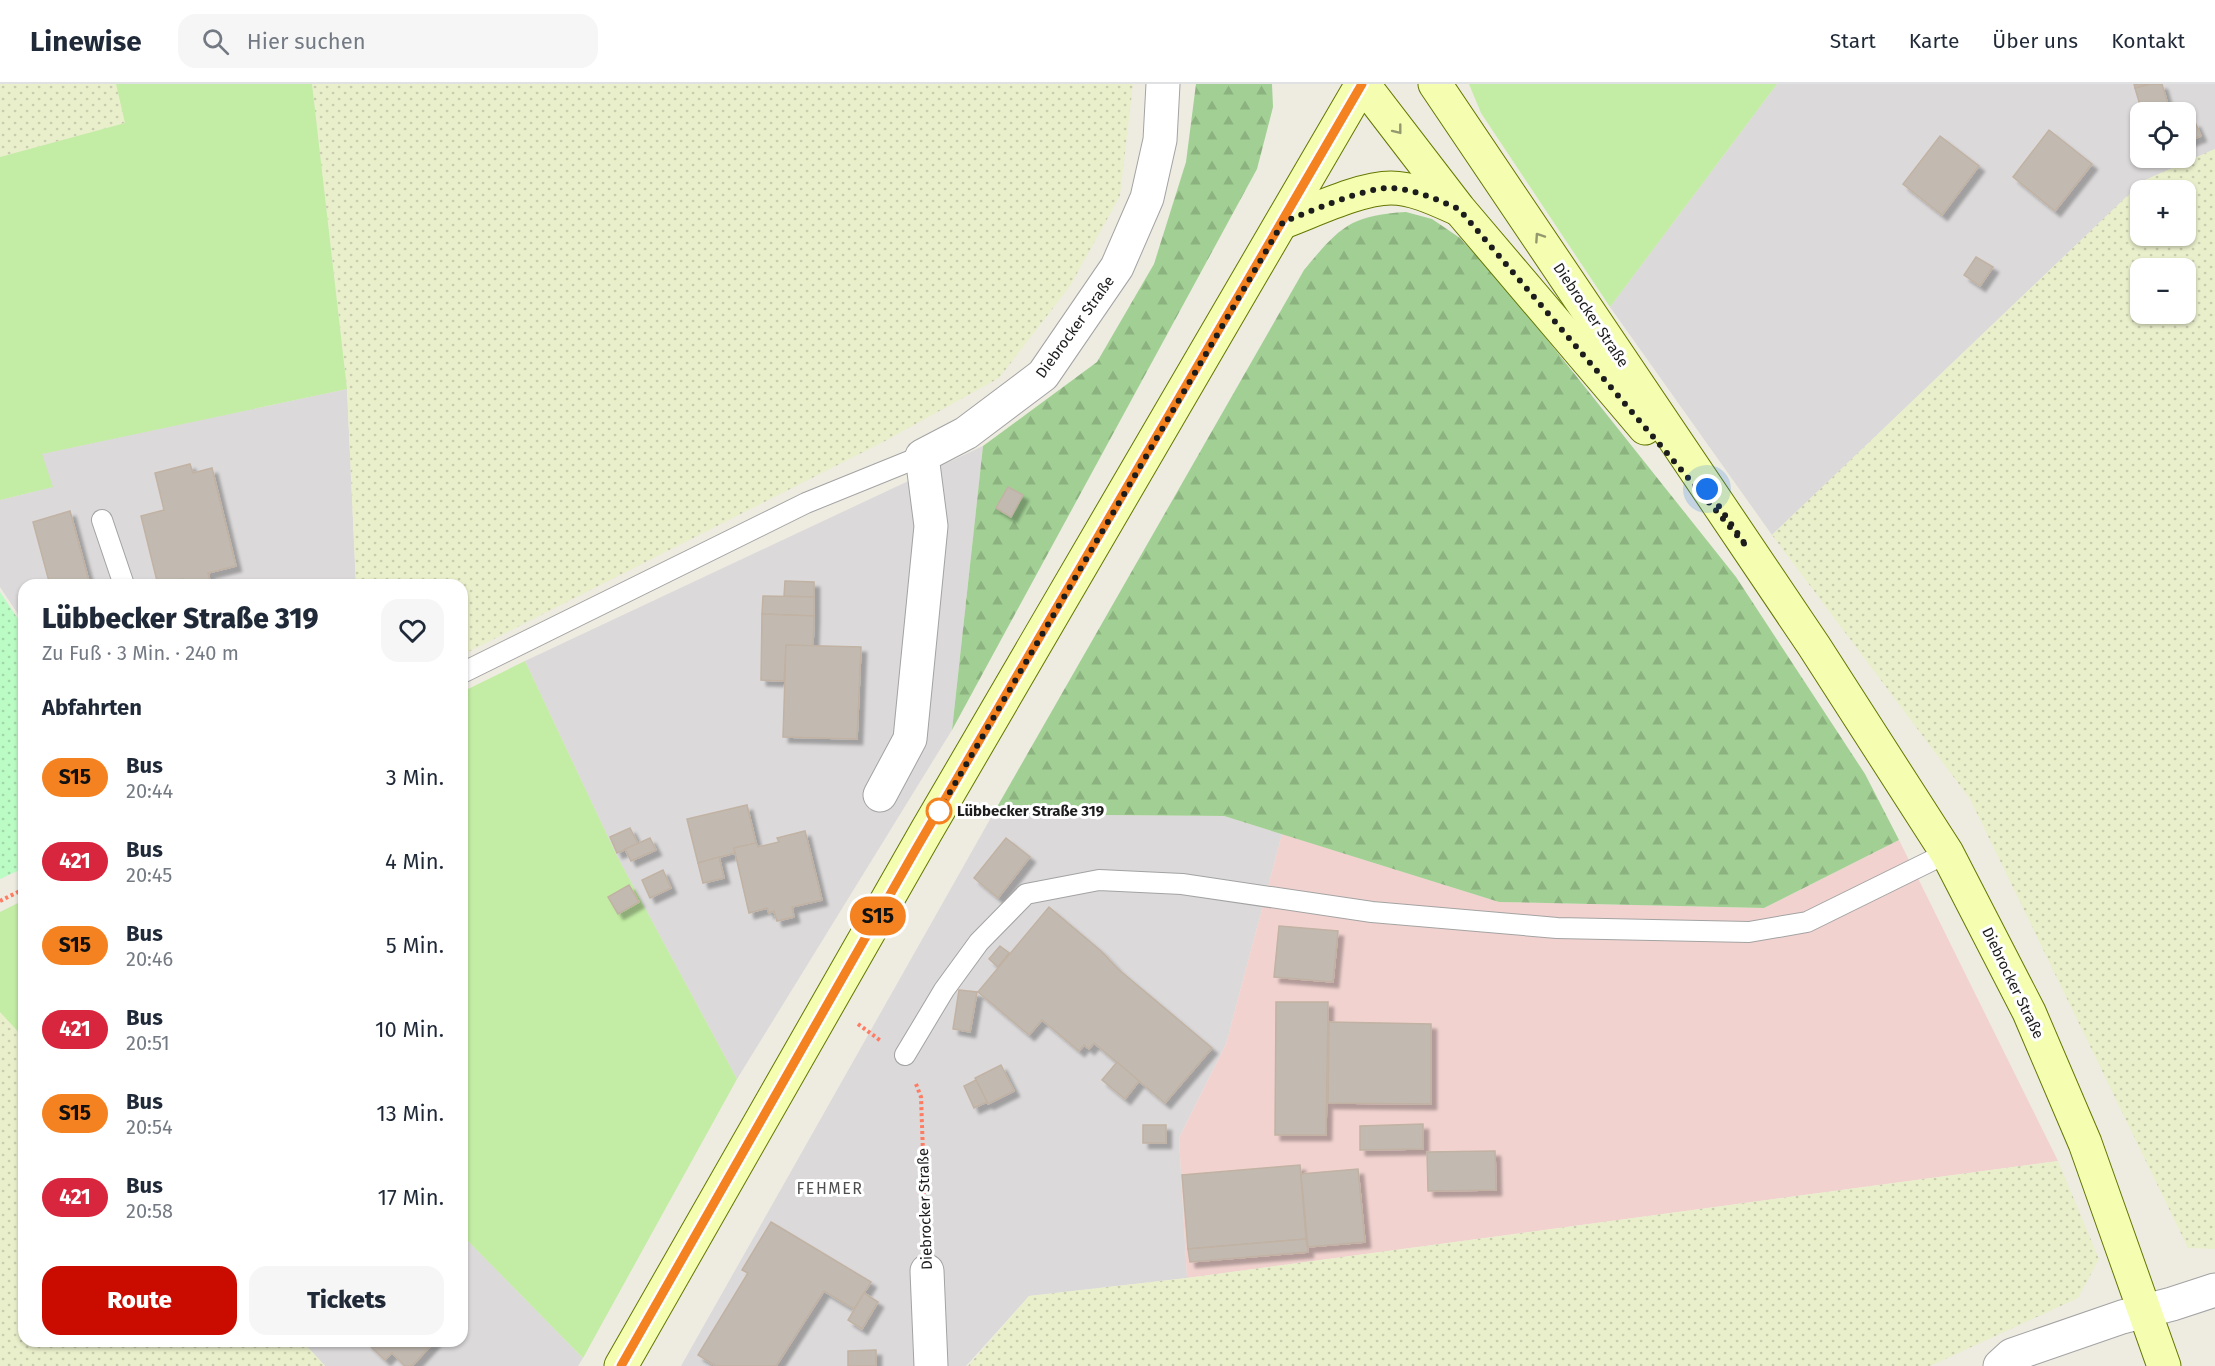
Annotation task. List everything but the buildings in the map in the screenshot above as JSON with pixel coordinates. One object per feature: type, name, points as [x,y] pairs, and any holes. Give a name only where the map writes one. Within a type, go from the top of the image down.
[{"type":"main road","name":"Diebrocker Straße","points":[[1362,84],[1459,209],[1747,547]]},
{"type":"main road","points":[[621,1366],[933,820],[1362,84]]},
{"type":"main road","name":"Diebrocker Straße","points":[[1435,84],[1865,723],[1947,853],[2029,1012],[2085,1143],[2164,1366]]},
{"type":"main road","points":[[1283,222],[1361,193],[1392,188],[1428,195],[1459,209]]},
{"type":"street","name":"Diebrocker Straße","points":[[922,456],[966,433],[1043,375],[1117,267],[1147,198],[1160,140],[1163,84]]},
{"type":"street","points":[[880,795],[910,739],[931,526],[922,456]]},
{"type":"street","name":"Diebrocker Straße","points":[[927,1271],[931,1366]]},
{"type":"street","points":[[2000,1366],[2012,1355],[2122,1317],[2215,1290]]},
{"type":"lane","points":[[468,670],[806,503],[922,456]]},
{"type":"lane","points":[[102,520],[122,579]]},
{"type":"lane","points":[[905,1055],[944,990],[979,942],[1026,894],[1099,880],[1182,884],[1371,912],[1557,928],[1749,932],[1807,922],[1947,853]]},
{"type":"path","points":[[0,901],[18,892]]},
{"type":"path","name":"Diebrocker Straße","points":[[905,1055],[921,1097],[927,1271]]},
{"type":"shaded area","points":[[1777,84],[2215,84],[2215,149],[2196,157],[2196,102],[2130,102],[2130,168],[2172,168],[2145,180],[2130,180],[2130,193],[1772,535],[1610,307]]},
{"type":"shaded area","points":[[347,389],[356,579],[18,579],[18,614],[0,587],[0,500],[52,487],[41,454]]},
{"type":"shaded area","points":[[983,446],[952,730],[737,1079],[617,856],[525,661]]},
{"type":"shaded area","points":[[993,814],[1224,816],[1282,834],[1226,1044],[1179,1138],[1187,1278],[1029,1296],[966,1366],[681,1366]]},
{"type":"shaded area","points":[[1282,834],[1499,902],[1764,908],[1899,840],[2058,1161],[1187,1278],[1179,1138],[1226,1044]]},
{"type":"shaded area","points":[[468,1241],[583,1358],[578,1366],[325,1366],[308,1347],[468,1347]]},
{"type":"green space","points":[[0,84],[116,84],[125,123],[0,157]]},
{"type":"green space","points":[[116,84],[312,84],[347,389],[42,454],[53,487],[0,500],[0,157],[125,123]]},
{"type":"green space","points":[[312,84],[1133,84],[1120,196],[1070,286],[999,378],[885,441],[468,652],[468,579],[356,579],[347,389]]},
{"type":"green space","points":[[1196,84],[1272,84],[1273,107],[1257,169],[952,730],[983,446],[1097,362],[1154,264],[1186,162]]},
{"type":"green space","points":[[1469,84],[1777,84],[1610,307],[1481,113]]},
{"type":"green space","points":[[2215,149],[2215,1249],[2188,1248],[1970,799],[1772,535],[2130,193],[2130,246],[2196,246],[2196,180],[2145,180],[2172,168],[2196,168],[2196,157]]},
{"type":"green space","points":[[1406,212],[1432,219],[1460,238],[1507,289],[1736,577],[1865,774],[1899,840],[1764,908],[1499,902],[1224,816],[993,814],[1304,270],[1347,226],[1371,216]]},
{"type":"green space","points":[[0,592],[18,619],[18,871],[0,879]]},
{"type":"green space","points":[[525,661],[617,856],[737,1079],[583,1358],[468,1241],[468,689]]},
{"type":"green space","points":[[18,903],[18,1032],[0,1012],[0,912]]},
{"type":"green space","points":[[0,1012],[18,1032],[18,1347],[308,1347],[325,1366],[0,1366]]},
{"type":"green space","points":[[2058,1161],[2099,1259],[2078,1298],[1930,1366],[968,1366],[1029,1296],[1187,1278]]},
{"type":"bus line","name":"S15","points":[[621,1366],[916,849],[1362,84]]},
{"type":"place","name":"Lübbecker Straße 319","points":[[939,811]]},
{"type":"district","name":"FEHMER","points":[[830,1188]]},
{"type":"route","points":[[939,811],[1283,222],[1361,193],[1392,188],[1428,195],[1459,209],[1747,547],[1707,489]]}]
